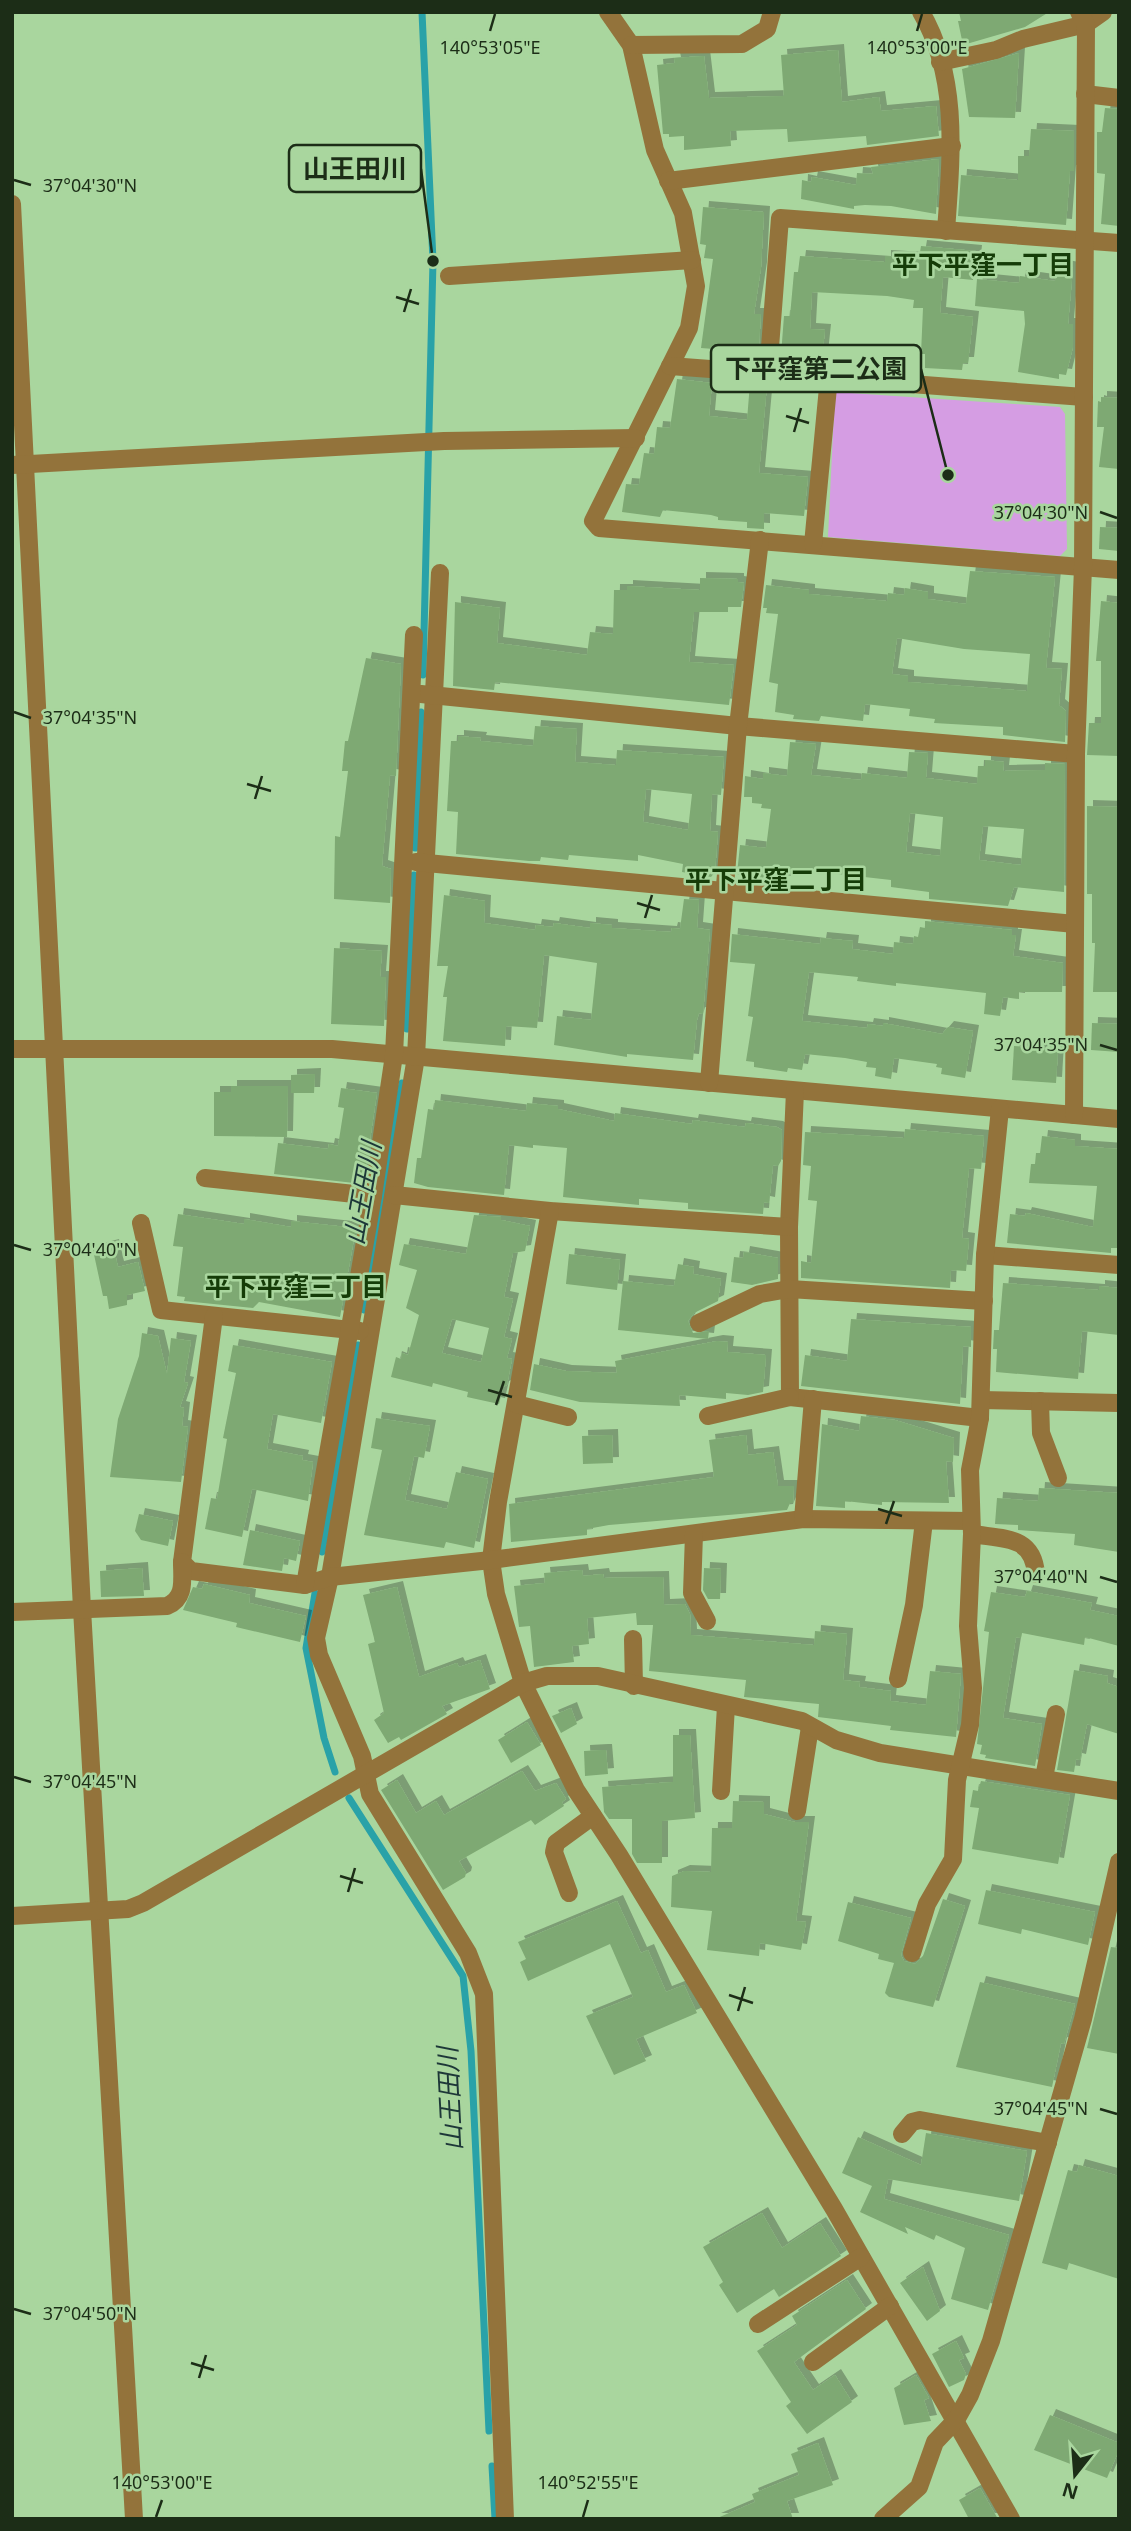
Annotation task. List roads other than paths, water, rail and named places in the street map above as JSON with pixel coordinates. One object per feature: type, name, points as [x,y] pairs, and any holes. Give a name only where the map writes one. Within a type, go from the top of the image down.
[{"type":"street","points":[[608,12],[631,46],[654,150],[683,213],[696,286],[689,328],[593,522],[599,528],[1119,570]]},
{"type":"street","points":[[631,46],[742,44],[766,29],[772,12]]},
{"type":"street","points":[[921,12],[932,34],[945,76],[952,146],[947,231]]},
{"type":"street","points":[[940,62],[996,50],[1104,12]]},
{"type":"street","points":[[1074,1115],[1076,754],[1083,567],[1086,240],[1083,18]]},
{"type":"street","points":[[1085,94],[1119,99]]},
{"type":"street","points":[[668,181],[952,146]]},
{"type":"street","points":[[12,204],[19,465],[57,1048],[82,1609],[102,1912],[134,2519]]},
{"type":"street","points":[[768,373],[780,218],[1119,243]]},
{"type":"street","points":[[449,275],[692,260]]},
{"type":"street","points":[[670,366],[1084,397]]},
{"type":"street","points":[[813,544],[829,377]]},
{"type":"street","points":[[19,465],[439,442],[636,438]]},
{"type":"street","points":[[709,1083],[737,726],[760,540]]},
{"type":"street","points":[[440,573],[416,1057],[330,1577],[317,1638],[318,1655],[368,1774],[370,1794],[468,1953],[484,1994],[505,2519]]},
{"type":"street","points":[[305,1585],[373,1196],[394,1055],[414,635]]},
{"type":"street","points":[[411,694],[433,694],[737,726],[1076,754]]},
{"type":"street","points":[[403,861],[1075,924]]},
{"type":"street","points":[[12,1049],[332,1049],[1119,1119]]},
{"type":"street","points":[[790,1397],[789,1227],[795,1091]]},
{"type":"street","points":[[912,1952],[927,1904],[953,1859],[957,1780],[962,1764],[973,1688],[968,1626],[972,1527],[970,1470],[981,1409],[985,1255],[999,1109]]},
{"type":"street","points":[[205,1178],[373,1196]]},
{"type":"street","points":[[394,1195],[550,1211],[789,1227]]},
{"type":"street","points":[[550,1211],[491,1560],[499,1606],[523,1683],[576,1790],[862,2257],[1011,2519]]},
{"type":"street","points":[[141,1223],[161,1310],[371,1333]]},
{"type":"street","points":[[985,1255],[1119,1265]]},
{"type":"street","points":[[699,1323],[760,1294],[789,1289],[984,1300]]},
{"type":"street","points":[[12,1612],[167,1606],[176,1602],[181,1594],[182,1562],[215,1316]]},
{"type":"street","points":[[708,1416],[790,1397],[981,1409],[1040,1401],[1119,1403]]},
{"type":"street","points":[[803,1519],[813,1399]]},
{"type":"street","points":[[1040,1401],[1041,1433],[1058,1478]]},
{"type":"street","points":[[516,1404],[568,1417]]},
{"type":"street","points":[[182,1562],[191,1570],[305,1585],[330,1577],[491,1560],[803,1519],[924,1521],[972,1527],[1020,1542],[1031,1552],[1036,1574]]},
{"type":"street","points":[[898,1679],[914,1605],[924,1521]]},
{"type":"street","points":[[694,1534],[692,1593],[707,1621]]},
{"type":"street","points":[[633,1639],[634,1686]]},
{"type":"street","points":[[12,1916],[128,1909],[171,1889],[523,1683],[547,1676],[580,1674],[802,1721],[836,1741],[880,1753],[1119,1791]]},
{"type":"street","points":[[721,1791],[726,1706]]},
{"type":"street","points":[[1044,1778],[1056,1714]]},
{"type":"street","points":[[797,1811],[810,1727]]},
{"type":"street","points":[[569,1893],[554,1852],[556,1843],[593,1816]]},
{"type":"street","points":[[883,2519],[919,2487],[935,2442],[956,2420],[970,2395],[991,2341],[1083,2020],[1118,1872]]},
{"type":"street","points":[[902,2134],[912,2122],[920,2120],[1048,2143]]},
{"type":"street","points":[[758,2324],[862,2257]]},
{"type":"street","points":[[813,2362],[890,2306]]},
{"type":"waterway","name":"山王田川","points":[[422,12],[433,261],[423,675]]},
{"type":"waterway","name":"山王田川","points":[[415,848],[421,712]]},
{"type":"waterway","name":"山王田川","points":[[407,1029],[414,875]]},
{"type":"waterway","name":"山王田川","points":[[364,1310],[402,1083]]},
{"type":"waterway","name":"山王田川","points":[[322,1552],[358,1345]]},
{"type":"waterway","name":"山王田川","points":[[315,1593],[306,1648],[324,1738],[335,1772]]},
{"type":"waterway","name":"山王田川","points":[[349,1798],[463,1976],[471,2051],[489,2431]]},
{"type":"waterway","name":"山王田川","points":[[492,2466],[495,2519]]},
{"type":"place","name":"山王田川","points":[[433,261]]},
{"type":"place","name":"下平窪第二公園","points":[[948,475]]},
{"type":"district","name":"平下平窪一丁目","points":[[983,264]]},
{"type":"district","name":"平下平窪二丁目","points":[[776,879]]},
{"type":"district","name":"平下平窪三丁目","points":[[296,1286]]}]
